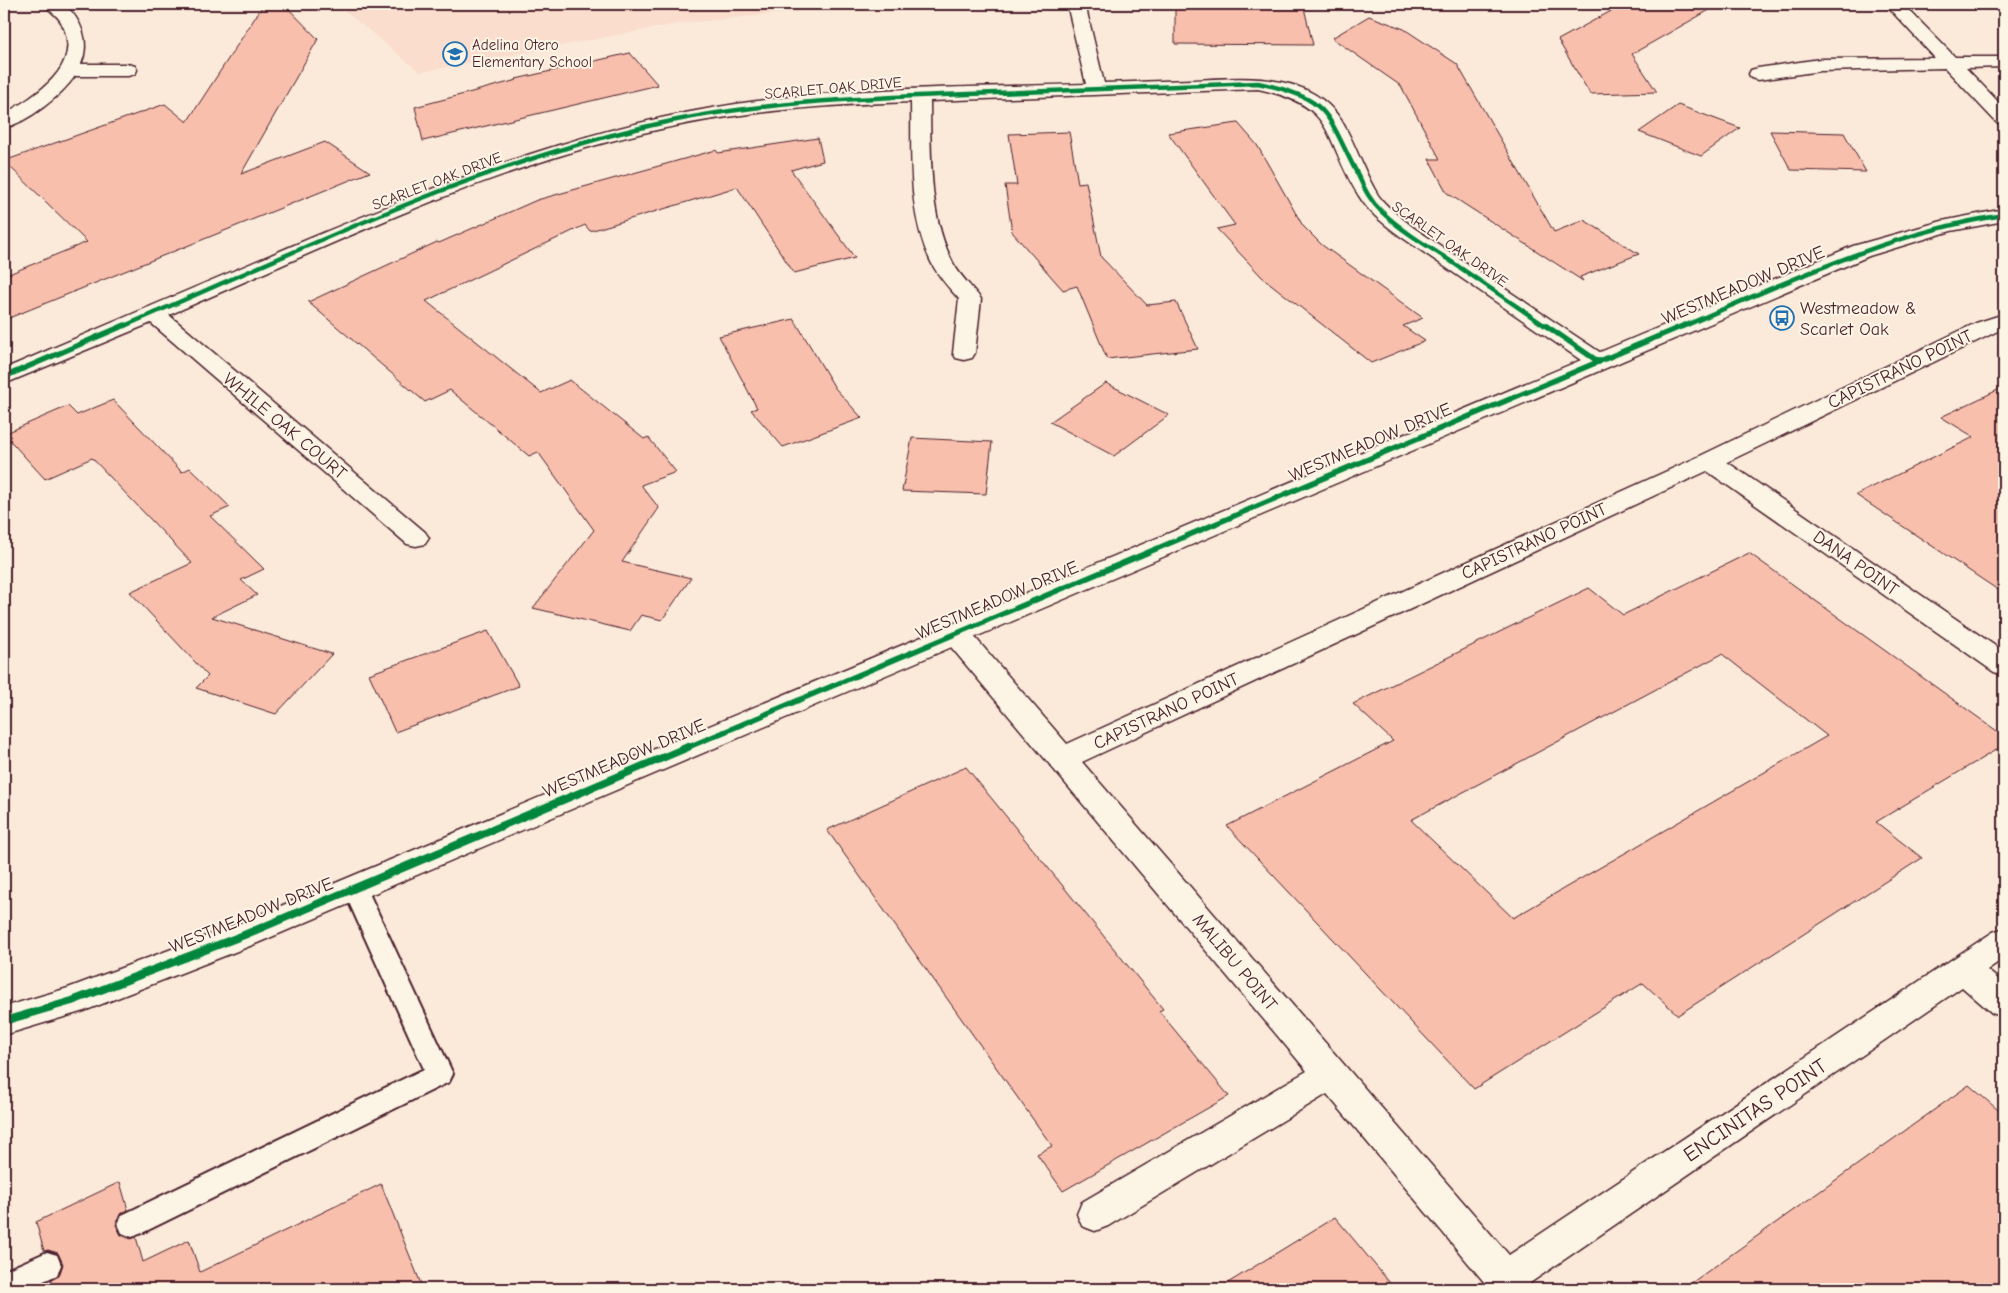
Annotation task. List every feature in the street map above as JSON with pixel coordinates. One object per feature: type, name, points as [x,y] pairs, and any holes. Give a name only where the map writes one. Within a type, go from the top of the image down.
[{"type":"street","points":[[4,122],[58,85],[70,70],[76,57],[73,26],[62,11],[53,4]]},
{"type":"street","points":[[1076,4],[1096,88]]},
{"type":"street","points":[[1894,4],[2004,119]]},
{"type":"street","points":[[1758,74],[1820,65],[2004,62]]},
{"type":"street","points":[[70,70],[128,70]]},
{"type":"street","name":"SCARLET OAK DRIVE","points":[[4,377],[421,199],[497,170],[640,128],[773,104],[920,94],[1258,83],[1289,89],[1311,98],[1324,108],[1369,196],[1381,212],[1407,232],[1599,362]]},
{"type":"street","points":[[920,94],[924,195],[930,232],[943,264],[970,299],[964,353]]},
{"type":"street","name":"WESTMEADOW DRIVE","points":[[4,1021],[72,1002],[244,935],[355,889],[1861,251],[1922,231],[1982,217],[2004,215]]},
{"type":"street","name":"WHILE OAK COURT","points":[[153,313],[416,538]]},
{"type":"street","name":"CAPISTRANO POINT","points":[[1062,759],[1709,461],[1984,328],[2004,321]]},
{"type":"street","name":"DANA POINT","points":[[1709,461],[2004,665]]},
{"type":"street","name":"MALIBU POINT","points":[[956,634],[1509,1284]]},
{"type":"street","name":"ENCINITAS POINT","points":[[1509,1284],[2004,941]]},
{"type":"street","points":[[1963,969],[2004,1003]]},
{"type":"street","points":[[1095,1214],[1331,1074]]},
{"type":"lane","points":[[132,1224],[440,1074],[355,889]]},
{"type":"lane","points":[[4,1285],[47,1265]]},
{"type":"shaded area","name":"Adelina Otero Elementary School","points":[[336,4],[1022,4],[801,11],[677,24],[420,72]]},
{"type":"building","points":[[264,4],[284,4],[318,39],[241,174],[325,142],[370,172],[4,320],[4,276],[87,242],[4,161],[165,104],[187,122]]},
{"type":"building","points":[[1624,4],[1720,4],[1632,54],[1657,92],[1590,94],[1558,40]]},
{"type":"building","points":[[1175,8],[1304,8],[1313,45],[1175,44]]},
{"type":"building","points":[[1369,16],[1404,29],[1457,64],[1554,232],[1584,220],[1639,254],[1580,277],[1583,281],[1447,193],[1429,159],[1440,159],[1401,86],[1332,38]]},
{"type":"building","points":[[630,53],[658,85],[423,141],[415,107],[516,79]]},
{"type":"building","points":[[1678,105],[1740,128],[1701,156],[1639,132]]},
{"type":"building","points":[[1238,123],[1257,145],[1303,226],[1322,245],[1423,318],[1403,326],[1425,341],[1371,363],[1262,277],[1217,229],[1235,225],[1168,133]]},
{"type":"building","points":[[1770,131],[1844,133],[1866,172],[1791,170]]},
{"type":"building","points":[[1069,132],[1078,183],[1086,182],[1101,257],[1147,305],[1176,302],[1198,349],[1107,359],[1077,286],[1063,290],[1012,232],[1005,185],[1017,185],[1009,134]]},
{"type":"building","points":[[818,138],[823,161],[791,170],[855,258],[794,273],[737,187],[590,231],[585,225],[426,301],[541,393],[570,380],[644,439],[648,437],[676,472],[641,485],[659,508],[622,562],[691,578],[662,620],[641,615],[630,631],[533,608],[594,530],[538,452],[529,456],[450,390],[425,402],[308,302],[437,242],[439,243],[537,200],[716,150],[718,153]]},
{"type":"building","points":[[794,319],[835,388],[862,418],[783,447],[751,410],[757,408],[719,336]]},
{"type":"building","points":[[1106,383],[1169,415],[1114,456],[1050,422]]},
{"type":"building","points":[[2004,387],[2004,594],[1856,495],[1974,437],[1941,417]]},
{"type":"building","points":[[113,400],[182,472],[190,468],[230,507],[210,516],[264,569],[241,580],[257,595],[212,617],[332,654],[276,714],[196,688],[208,676],[130,592],[192,563],[92,458],[45,479],[4,434],[68,406],[77,415]]},
{"type":"building","points":[[912,438],[992,442],[986,494],[902,491]]},
{"type":"building","points":[[1749,553],[2004,736],[2004,745],[1876,822],[1922,858],[1678,1015],[1643,983],[1474,1089],[1227,826],[1393,741],[1353,704],[1589,588],[1623,615]],"holes":[[[1722,654],[1827,736],[1513,918],[1411,820]]]},
{"type":"building","points":[[488,631],[519,686],[395,732],[369,674]]},
{"type":"building","points":[[966,767],[1163,1009],[1159,1011],[1229,1096],[1063,1191],[1037,1154],[1052,1146],[827,830]]},
{"type":"building","points":[[1969,1085],[2004,1115],[2004,1289],[1683,1289]]},
{"type":"building","points":[[120,1182],[128,1210],[120,1214],[116,1225],[121,1235],[131,1239],[136,1237],[143,1262],[189,1240],[200,1272],[381,1184],[423,1289],[53,1289],[51,1280],[59,1276],[63,1264],[58,1253],[48,1250],[44,1251],[36,1222]]},
{"type":"building","points":[[1335,1217],[1395,1289],[1218,1289]]},
{"type":"cycle path","points":[[4,377],[421,199],[497,170],[640,128],[713,113],[829,99],[1258,83],[1286,89],[1306,97],[1321,108],[1340,135],[1356,173],[1368,195],[1376,206],[1391,220],[1599,362]]},
{"type":"cycle path","points":[[4,1021],[72,1001],[244,935],[1861,251],[1950,225],[2004,215]]},
{"type":"place","name":"Adelina Otero Elementary School","points":[[455,54]]},
{"type":"place","name":"Westmeadow & Scarlet Oak","points":[[1782,318]]}]
